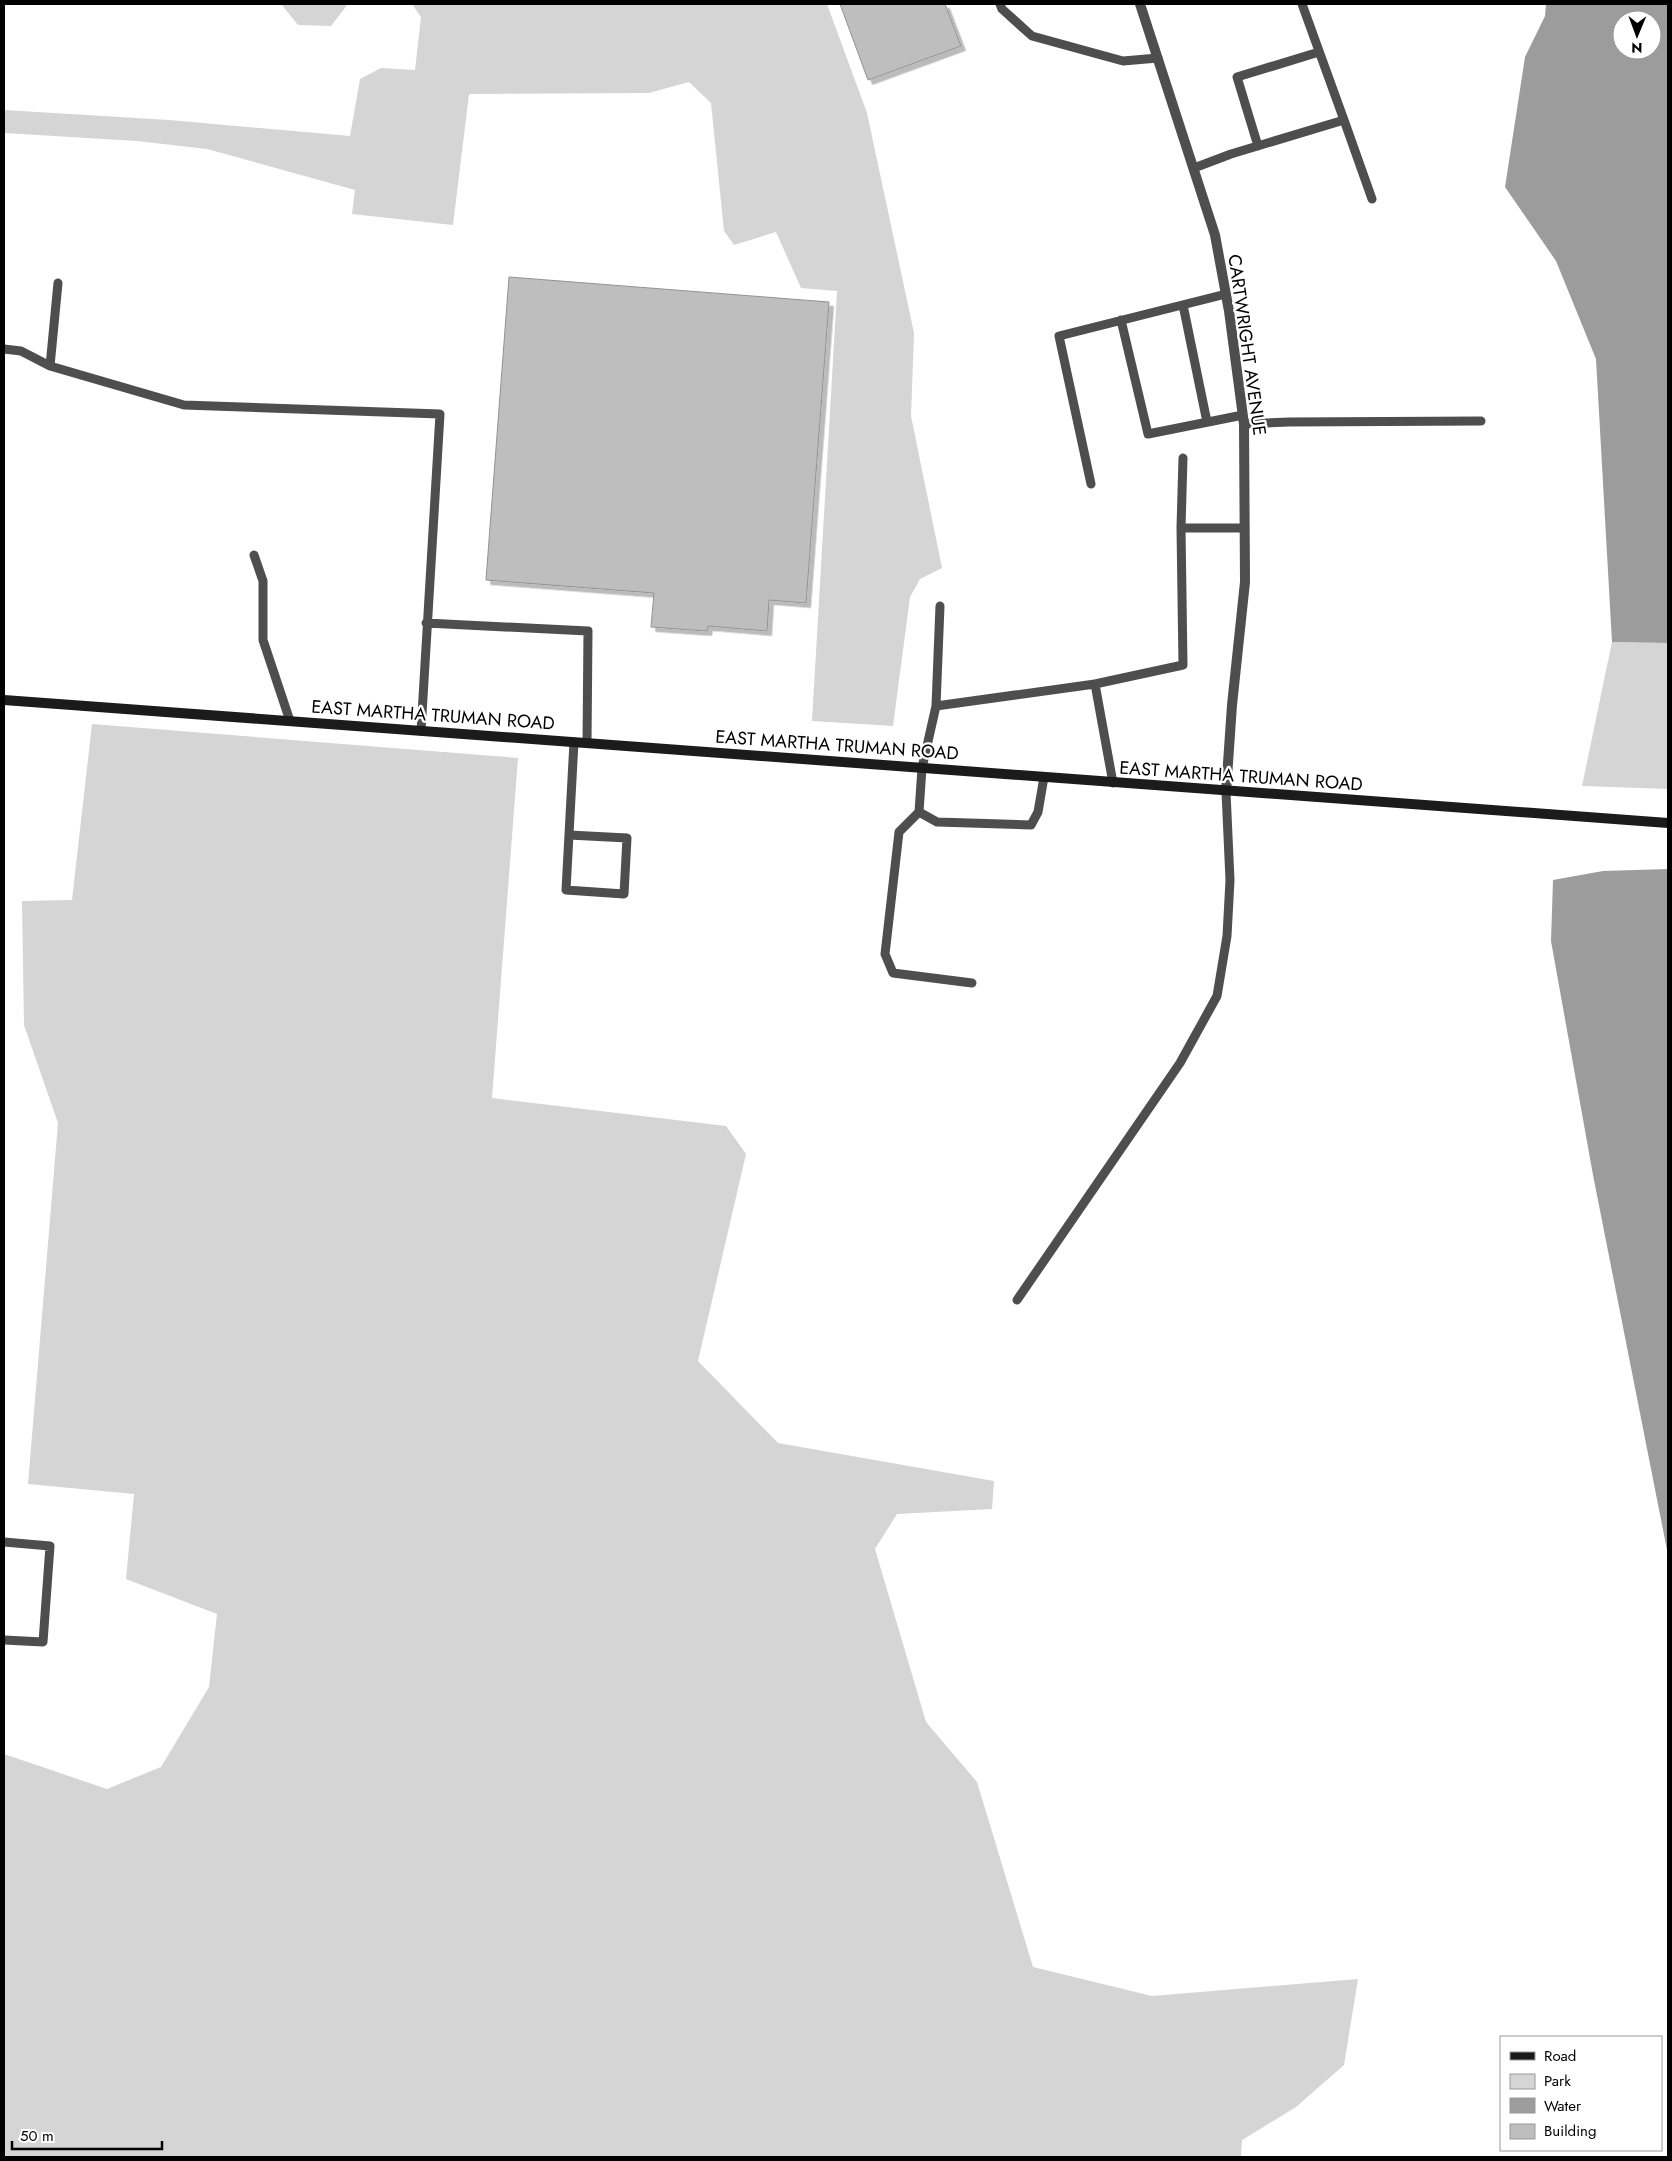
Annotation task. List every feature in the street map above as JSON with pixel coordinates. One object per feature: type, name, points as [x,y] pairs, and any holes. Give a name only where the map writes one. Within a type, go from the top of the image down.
[{"type":"main road","name":"EAST MARTHA TRUMAN ROAD","points":[[4,700],[1226,792],[1668,823]]},
{"type":"street","name":"CARTWRIGHT AVENUE","points":[[1140,4],[1215,235],[1226,294],[1244,420],[1245,582],[1232,705],[1226,792]]},
{"type":"lane","points":[[1000,4],[1032,36],[1123,61],[1158,58]]},
{"type":"lane","points":[[1302,4],[1372,199]]},
{"type":"lane","points":[[1258,146],[1237,77],[1319,52]]},
{"type":"lane","points":[[1194,168],[1344,120]]},
{"type":"lane","points":[[50,366],[58,283]]},
{"type":"lane","points":[[1091,484],[1059,336],[1226,294]]},
{"type":"lane","points":[[1183,305],[1206,422]]},
{"type":"lane","points":[[1121,320],[1148,434],[1206,422],[1244,420],[1289,422],[1481,421]]},
{"type":"lane","points":[[4,349],[22,350],[50,366],[184,405],[440,414],[421,731]]},
{"type":"lane","points":[[936,706],[1095,684],[1183,664],[1181,528],[1183,458]]},
{"type":"lane","points":[[1181,528],[1244,528]]},
{"type":"lane","points":[[254,555],[263,581],[263,640],[290,721]]},
{"type":"lane","points":[[940,606],[936,706],[922,768],[919,812],[899,832],[885,954],[893,973],[972,983]]},
{"type":"lane","points":[[426,623],[588,631],[587,743]]},
{"type":"lane","points":[[1095,684],[1114,783]]},
{"type":"lane","points":[[569,834],[627,838],[624,894],[566,890],[569,834],[574,742]]},
{"type":"lane","points":[[919,812],[937,822],[1031,825],[1038,812],[1044,778]]},
{"type":"lane","points":[[1018,1300],[1180,1063],[1217,996],[1227,936],[1230,880],[1226,792]]},
{"type":"lane","points":[[4,1542],[50,1546],[43,1642],[4,1640]]},
{"type":"green space","points":[[281,4],[348,4],[331,26],[298,25]]},
{"type":"green space","points":[[412,4],[827,4],[867,113],[914,333],[911,416],[942,568],[920,579],[910,597],[893,726],[812,721],[837,291],[801,288],[776,232],[734,245],[724,231],[711,103],[689,82],[649,93],[469,94],[453,225],[352,214],[355,190],[207,149],[137,141],[4,133],[4,110],[169,120],[350,136],[360,79],[381,68],[415,70],[421,17]]},
{"type":"green space","points":[[1612,642],[1668,643],[1668,789],[1582,786]]},
{"type":"green space","points":[[92,724],[518,758],[492,1098],[726,1126],[746,1154],[698,1361],[778,1443],[994,1481],[992,1509],[897,1514],[875,1549],[926,1722],[977,1782],[1033,1967],[1152,1996],[1358,1979],[1344,2065],[1296,2107],[1242,2140],[1241,2157],[4,2157],[4,1754],[107,1789],[161,1767],[209,1687],[217,1614],[126,1579],[134,1494],[28,1484],[58,1123],[24,1025],[22,901],[72,900]]},
{"type":"water","points":[[1546,4],[1668,4],[1668,643],[1612,642],[1596,359],[1556,261],[1505,187],[1525,57],[1545,16]]},
{"type":"water","points":[[1668,869],[1668,1555],[1593,1175],[1551,941],[1553,880],[1603,871]]},
{"type":"building","points":[[840,4],[945,4],[961,46],[868,80]]},
{"type":"building","points":[[509,277],[829,302],[806,603],[769,600],[767,631],[708,626],[707,631],[651,627],[654,593],[486,580]]}]
